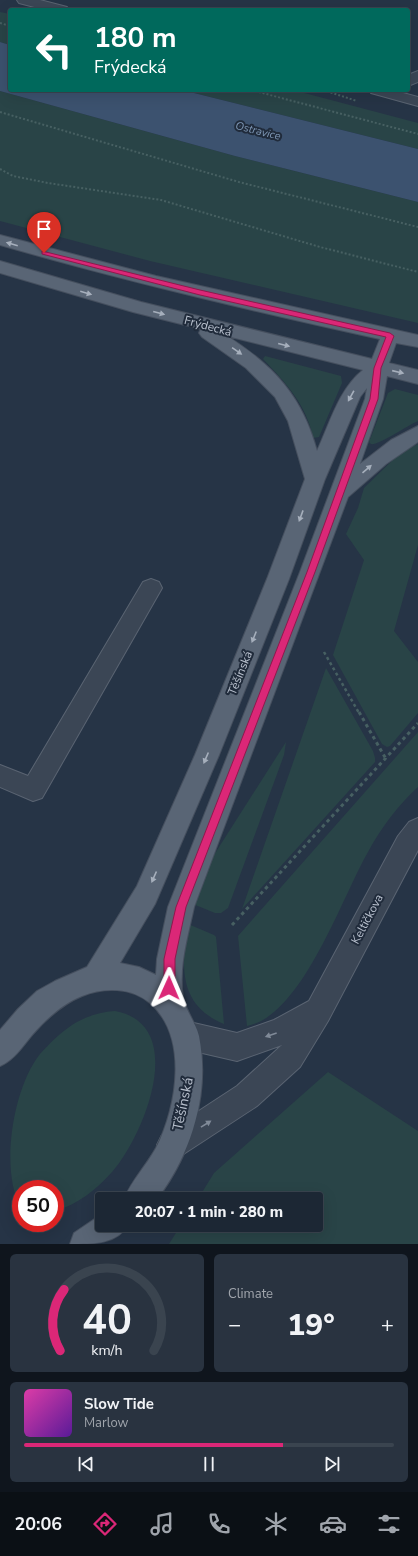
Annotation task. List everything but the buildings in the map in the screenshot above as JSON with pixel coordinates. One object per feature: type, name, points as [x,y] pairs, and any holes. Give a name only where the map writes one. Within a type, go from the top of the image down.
[{"type":"main road","points":[[0,240],[89,266],[418,342]]},
{"type":"main road","name":"Frýdecká","points":[[0,267],[178,318],[418,377]]},
{"type":"main road","points":[[178,318],[228,345],[247,358],[275,384],[290,404],[298,424],[315,479]]},
{"type":"main road","points":[[169,1003],[170,959],[181,907],[339,496],[374,399],[378,368],[390,336]]},
{"type":"main road","name":"Těšínská","points":[[96,978],[146,894],[207,755],[278,579],[315,479],[352,394],[363,380],[378,368]]},
{"type":"main road","points":[[339,496],[365,470],[395,445],[418,433]]},
{"type":"main road","name":"Těšínská","points":[[0,1052],[20,1027],[48,1001],[74,986],[96,978],[118,977],[136,980],[152,987],[169,1003],[181,1023],[185,1035],[189,1059],[188,1091],[184,1112],[172,1145],[155,1176],[144,1192]]},
{"type":"main road","points":[[85,1244],[104,1232]]},
{"type":"street","points":[[24,0],[54,8]]},
{"type":"street","points":[[64,8],[72,0]]},
{"type":"street","points":[[395,92],[418,102]]},
{"type":"street","points":[[0,776],[33,790],[151,588]]},
{"type":"street","name":"Keltičkova","points":[[172,1145],[247,1096],[290,1057],[318,1010],[407,844],[418,830]]},
{"type":"street","points":[[185,1035],[237,1047],[281,1031],[318,1010]]},
{"type":"path","points":[[259,92],[418,134]]},
{"type":"path","points":[[0,112],[239,182],[418,227]]},
{"type":"path","points":[[0,169],[13,176],[48,183],[161,200],[320,247],[418,272]]},
{"type":"path","points":[[324,652],[386,760]]},
{"type":"path","points":[[232,925],[386,760],[418,723]]},
{"type":"green space","points":[[0,12],[8,14],[8,44],[0,42]]},
{"type":"green space","points":[[0,91],[235,156],[418,202],[418,323],[150,261],[0,221]]},
{"type":"green space","points":[[190,92],[301,92],[418,123],[418,149]]},
{"type":"green space","points":[[265,356],[341,376],[342,383],[319,437],[313,438],[306,415],[287,385],[263,359]]},
{"type":"green space","points":[[395,389],[418,395],[418,421],[380,442],[371,444],[369,442],[388,393]]},
{"type":"green space","points":[[418,444],[418,545],[394,631],[418,662],[418,713],[390,746],[387,747],[382,744],[333,655],[364,560],[346,534],[358,508],[364,488],[402,451]]},
{"type":"green space","points":[[326,668],[373,751],[375,762],[242,909]]},
{"type":"green space","points":[[418,732],[418,787],[397,809],[373,843],[333,924],[303,978],[285,1001],[267,1017],[247,1026],[238,936]]},
{"type":"green space","points":[[286,742],[284,755],[228,908],[221,913],[215,913],[193,904],[205,869]]},
{"type":"green space","points":[[188,924],[216,937],[224,1024],[209,1016],[198,1006],[186,983],[184,955]]},
{"type":"green space","points":[[115,1011],[138,1021],[151,1037],[155,1059],[153,1084],[146,1109],[136,1134],[124,1156],[112,1172],[100,1184],[79,1201],[64,1208],[64,1180],[12,1180],[10,1153],[16,1109],[22,1088],[30,1069],[43,1050],[72,1025],[92,1015]]},
{"type":"green space","points":[[328,1072],[418,1131],[418,1244],[169,1244],[177,1232],[323,1232],[323,1192],[202,1192],[214,1173]]},
{"type":"water","name":"Ostravice","points":[[0,42],[8,44],[8,92],[190,92],[418,149],[418,202],[235,156],[0,91]]},
{"type":"route","points":[[44,253],[89,266],[200,293],[390,336],[378,368],[374,399],[311,572],[181,907],[170,959],[169,988]]}]
